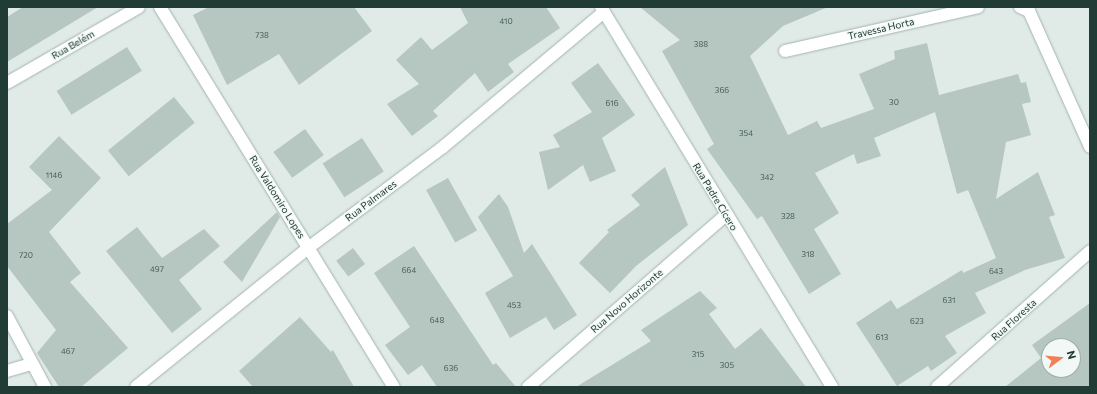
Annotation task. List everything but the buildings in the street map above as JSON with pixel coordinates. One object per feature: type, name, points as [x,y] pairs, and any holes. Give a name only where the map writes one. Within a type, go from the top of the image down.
[{"type":"street","name":"Rua Belém","points":[[7,83],[138,7]]},
{"type":"street","name":"Rua Valdomiro Lopes","points":[[160,7],[394,387]]},
{"type":"street","name":"Travessa Horta","points":[[785,51],[978,7]]},
{"type":"street","points":[[1020,7],[1028,11],[1090,147]]},
{"type":"street","name":"Rua Palmares","points":[[136,387],[308,248],[443,147],[602,10]]},
{"type":"street","name":"Rua Padre Cícero","points":[[602,10],[832,387]]},
{"type":"street","name":"Rua Novo Horizonte","points":[[528,387],[726,215]]},
{"type":"street","name":"Rua Floresta","points":[[937,387],[1090,251]]},
{"type":"street","points":[[7,316],[45,387]]},
{"type":"street","points":[[7,371],[32,364]]}]
